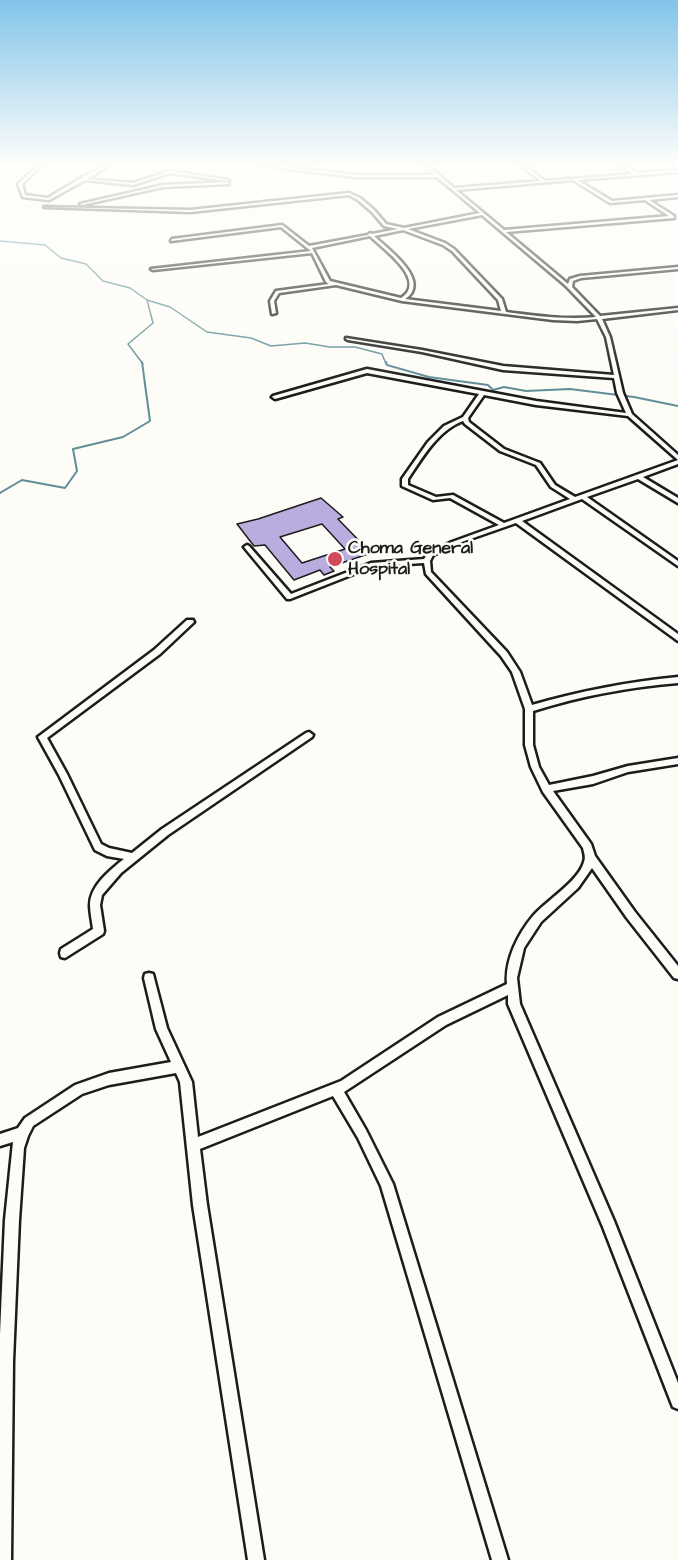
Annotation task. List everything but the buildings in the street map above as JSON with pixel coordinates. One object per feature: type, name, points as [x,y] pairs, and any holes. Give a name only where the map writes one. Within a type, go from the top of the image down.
[{"type":"street","points":[[172,240],[189,238]]},
{"type":"street","points":[[297,238],[313,252],[328,282],[402,300],[577,320],[598,316],[651,314],[678,309]]},
{"type":"street","points":[[309,247],[352,238]]},
{"type":"street","points":[[374,238],[411,274],[413,287],[408,296],[402,300]]},
{"type":"street","points":[[427,238],[453,250],[500,300],[504,312]]},
{"type":"street","points":[[510,238],[570,287],[598,316],[608,337],[621,396],[630,415],[678,460],[430,554],[427,561],[428,572],[504,654],[516,672],[529,709],[529,745],[536,767],[546,789],[588,847],[589,865],[574,885],[537,919],[519,946],[512,978],[514,1004],[609,1226],[678,1402]]},
{"type":"street","points":[[153,269],[313,252]]},
{"type":"street","points":[[570,287],[571,280],[580,278],[678,268]]},
{"type":"street","points":[[274,313],[271,306],[273,296],[279,292],[334,284]]},
{"type":"street","points":[[348,339],[422,351],[503,368],[617,376]]},
{"type":"street","points":[[275,397],[367,372],[482,394],[630,415]]},
{"type":"street","points":[[482,394],[465,418],[455,421],[433,439],[405,479],[405,486],[435,499],[452,496],[504,525]]},
{"type":"street","points":[[465,418],[471,427],[502,450],[538,464],[553,486],[578,498],[678,564]]},
{"type":"street","points":[[638,476],[678,501]]},
{"type":"street","points":[[518,520],[678,638]]},
{"type":"street","points":[[247,548],[290,597],[373,564],[427,561]]},
{"type":"street","points":[[133,857],[107,852],[98,847],[63,774],[42,737],[158,652],[190,622]]},
{"type":"street","points":[[529,709],[597,690],[678,680]]},
{"type":"street","points":[[65,953],[99,931],[95,905],[97,893],[118,870],[165,832],[309,735]]},
{"type":"street","points":[[546,789],[593,780],[628,769],[678,760]]},
{"type":"street","points":[[590,857],[631,915],[678,975]]},
{"type":"street","points":[[149,978],[162,1029],[186,1082],[200,1204],[256,1560]]},
{"type":"street","points":[[194,1145],[336,1090],[361,1077],[442,1021],[513,987]]},
{"type":"street","points":[[3,1560],[12,1220],[18,1148],[22,1133],[28,1122],[79,1089],[109,1079],[178,1067]]},
{"type":"street","points":[[336,1090],[362,1134],[390,1193],[500,1560]]},
{"type":"street","points":[[0,1140],[22,1133]]},
{"type":"waterway","points":[[0,241],[45,245],[61,258],[86,264],[103,281],[130,288],[147,300]]},
{"type":"waterway","points":[[142,363],[128,344],[153,323],[147,300]]},
{"type":"waterway","points":[[147,300],[170,307],[207,332],[251,338],[271,346],[305,343],[330,347],[355,347],[382,354],[386,364]]},
{"type":"waterway","points":[[386,362],[387,365],[429,377],[488,385],[493,390],[504,387],[526,391],[570,389],[634,397],[678,406]]},
{"type":"waterway","points":[[0,493],[22,480],[65,488],[77,471],[73,449],[123,437],[150,421],[142,363]]},
{"type":"place","name":"Choma General Hospital","points":[[335,559]]}]
